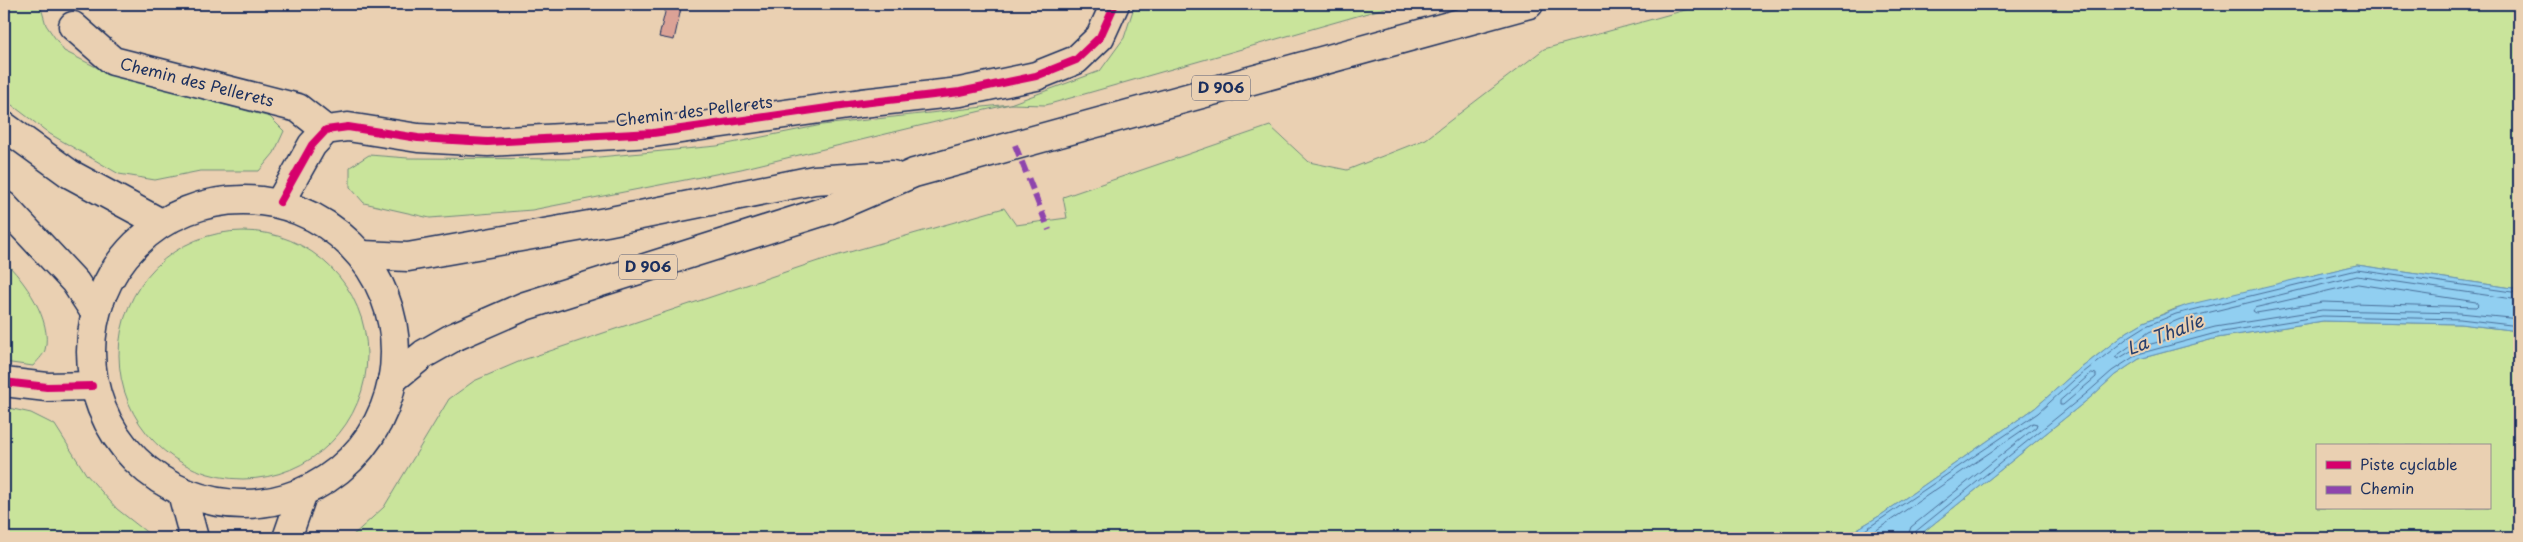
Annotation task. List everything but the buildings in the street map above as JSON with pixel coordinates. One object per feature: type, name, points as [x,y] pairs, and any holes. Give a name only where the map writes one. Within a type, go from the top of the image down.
[{"type":"main road","name":"Chemin des Pellerets","points":[[73,26],[113,61],[298,108],[326,130],[348,127],[418,138],[488,142],[643,134],[960,92],[1036,76],[1076,60],[1100,37],[1115,4]]},
{"type":"main road","name":"D 906","points":[[392,380],[424,354],[454,337],[525,306],[828,210],[914,173],[1529,4]]},
{"type":"main road","points":[[4,126],[70,174],[159,222]]},
{"type":"main road","points":[[280,202],[312,145],[326,130]]},
{"type":"main road","name":"D 906","points":[[363,255],[408,257],[606,222],[814,180],[914,173]]},
{"type":"main road","points":[[210,201],[280,202],[325,222],[363,255],[389,305],[397,357],[385,412],[352,462],[302,495],[246,506],[182,494],[118,443],[92,386],[89,339],[98,298],[121,257],[159,222],[210,201]]},
{"type":"main road","points":[[4,206],[75,282],[94,311]]},
{"type":"main road","points":[[4,382],[47,387],[92,386]]},
{"type":"main road","points":[[182,494],[194,538]]},
{"type":"main road","points":[[287,538],[302,495]]},
{"type":"green space","points":[[4,4],[40,4],[46,25],[64,51],[112,75],[270,117],[284,131],[274,153],[259,171],[200,171],[155,180],[119,174],[50,134],[4,99]]},
{"type":"green space","points":[[1135,4],[1399,4],[1046,105],[1010,104],[1100,71],[1124,38]]},
{"type":"green space","points":[[1707,4],[2519,4],[2519,289],[2357,265],[2175,309],[2144,322],[2127,332],[2071,376],[2035,408],[1881,515],[1842,538],[350,538],[384,507],[449,399],[474,381],[523,360],[818,261],[1004,208],[1016,225],[1067,218],[1063,197],[1270,126],[1309,162],[1347,170],[1426,139],[1544,49]]},
{"type":"green space","points":[[1010,104],[741,169],[532,210],[430,218],[364,203],[350,187],[350,167],[369,155],[408,158],[577,159],[717,146],[822,125]]},
{"type":"green space","points":[[243,231],[279,237],[301,246],[321,259],[339,277],[352,297],[361,319],[367,355],[361,391],[352,413],[339,433],[321,451],[301,464],[279,473],[243,479],[207,473],[185,464],[165,451],[147,433],[134,413],[125,391],[119,355],[125,319],[134,297],[147,277],[165,259],[185,246],[207,237]]},
{"type":"green space","points":[[4,261],[20,279],[35,301],[45,326],[45,350],[33,366],[4,362]]},
{"type":"green space","points":[[2323,321],[2460,324],[2519,331],[2519,538],[1916,538],[2091,397],[2115,375],[2139,359],[2217,338]]},
{"type":"green space","points":[[4,407],[31,413],[55,425],[86,474],[117,509],[154,538],[4,538]]},
{"type":"water","name":"La Thalie","points":[[2357,265],[2519,289],[2519,331],[2460,324],[2323,321],[2217,338],[2139,359],[2115,375],[2091,397],[1916,538],[1842,538],[1881,515],[2035,408],[2071,376],[2127,332],[2144,322],[2187,305]]},
{"type":"marked path","points":[[1015,145],[1049,230]]},
{"type":"cycle path","points":[[280,202],[312,145],[326,130],[348,127],[418,138],[488,142],[653,133],[862,103],[960,92],[1036,76],[1076,60],[1100,37],[1115,4]]},
{"type":"cycle path","points":[[4,382],[47,387],[92,386]]}]
